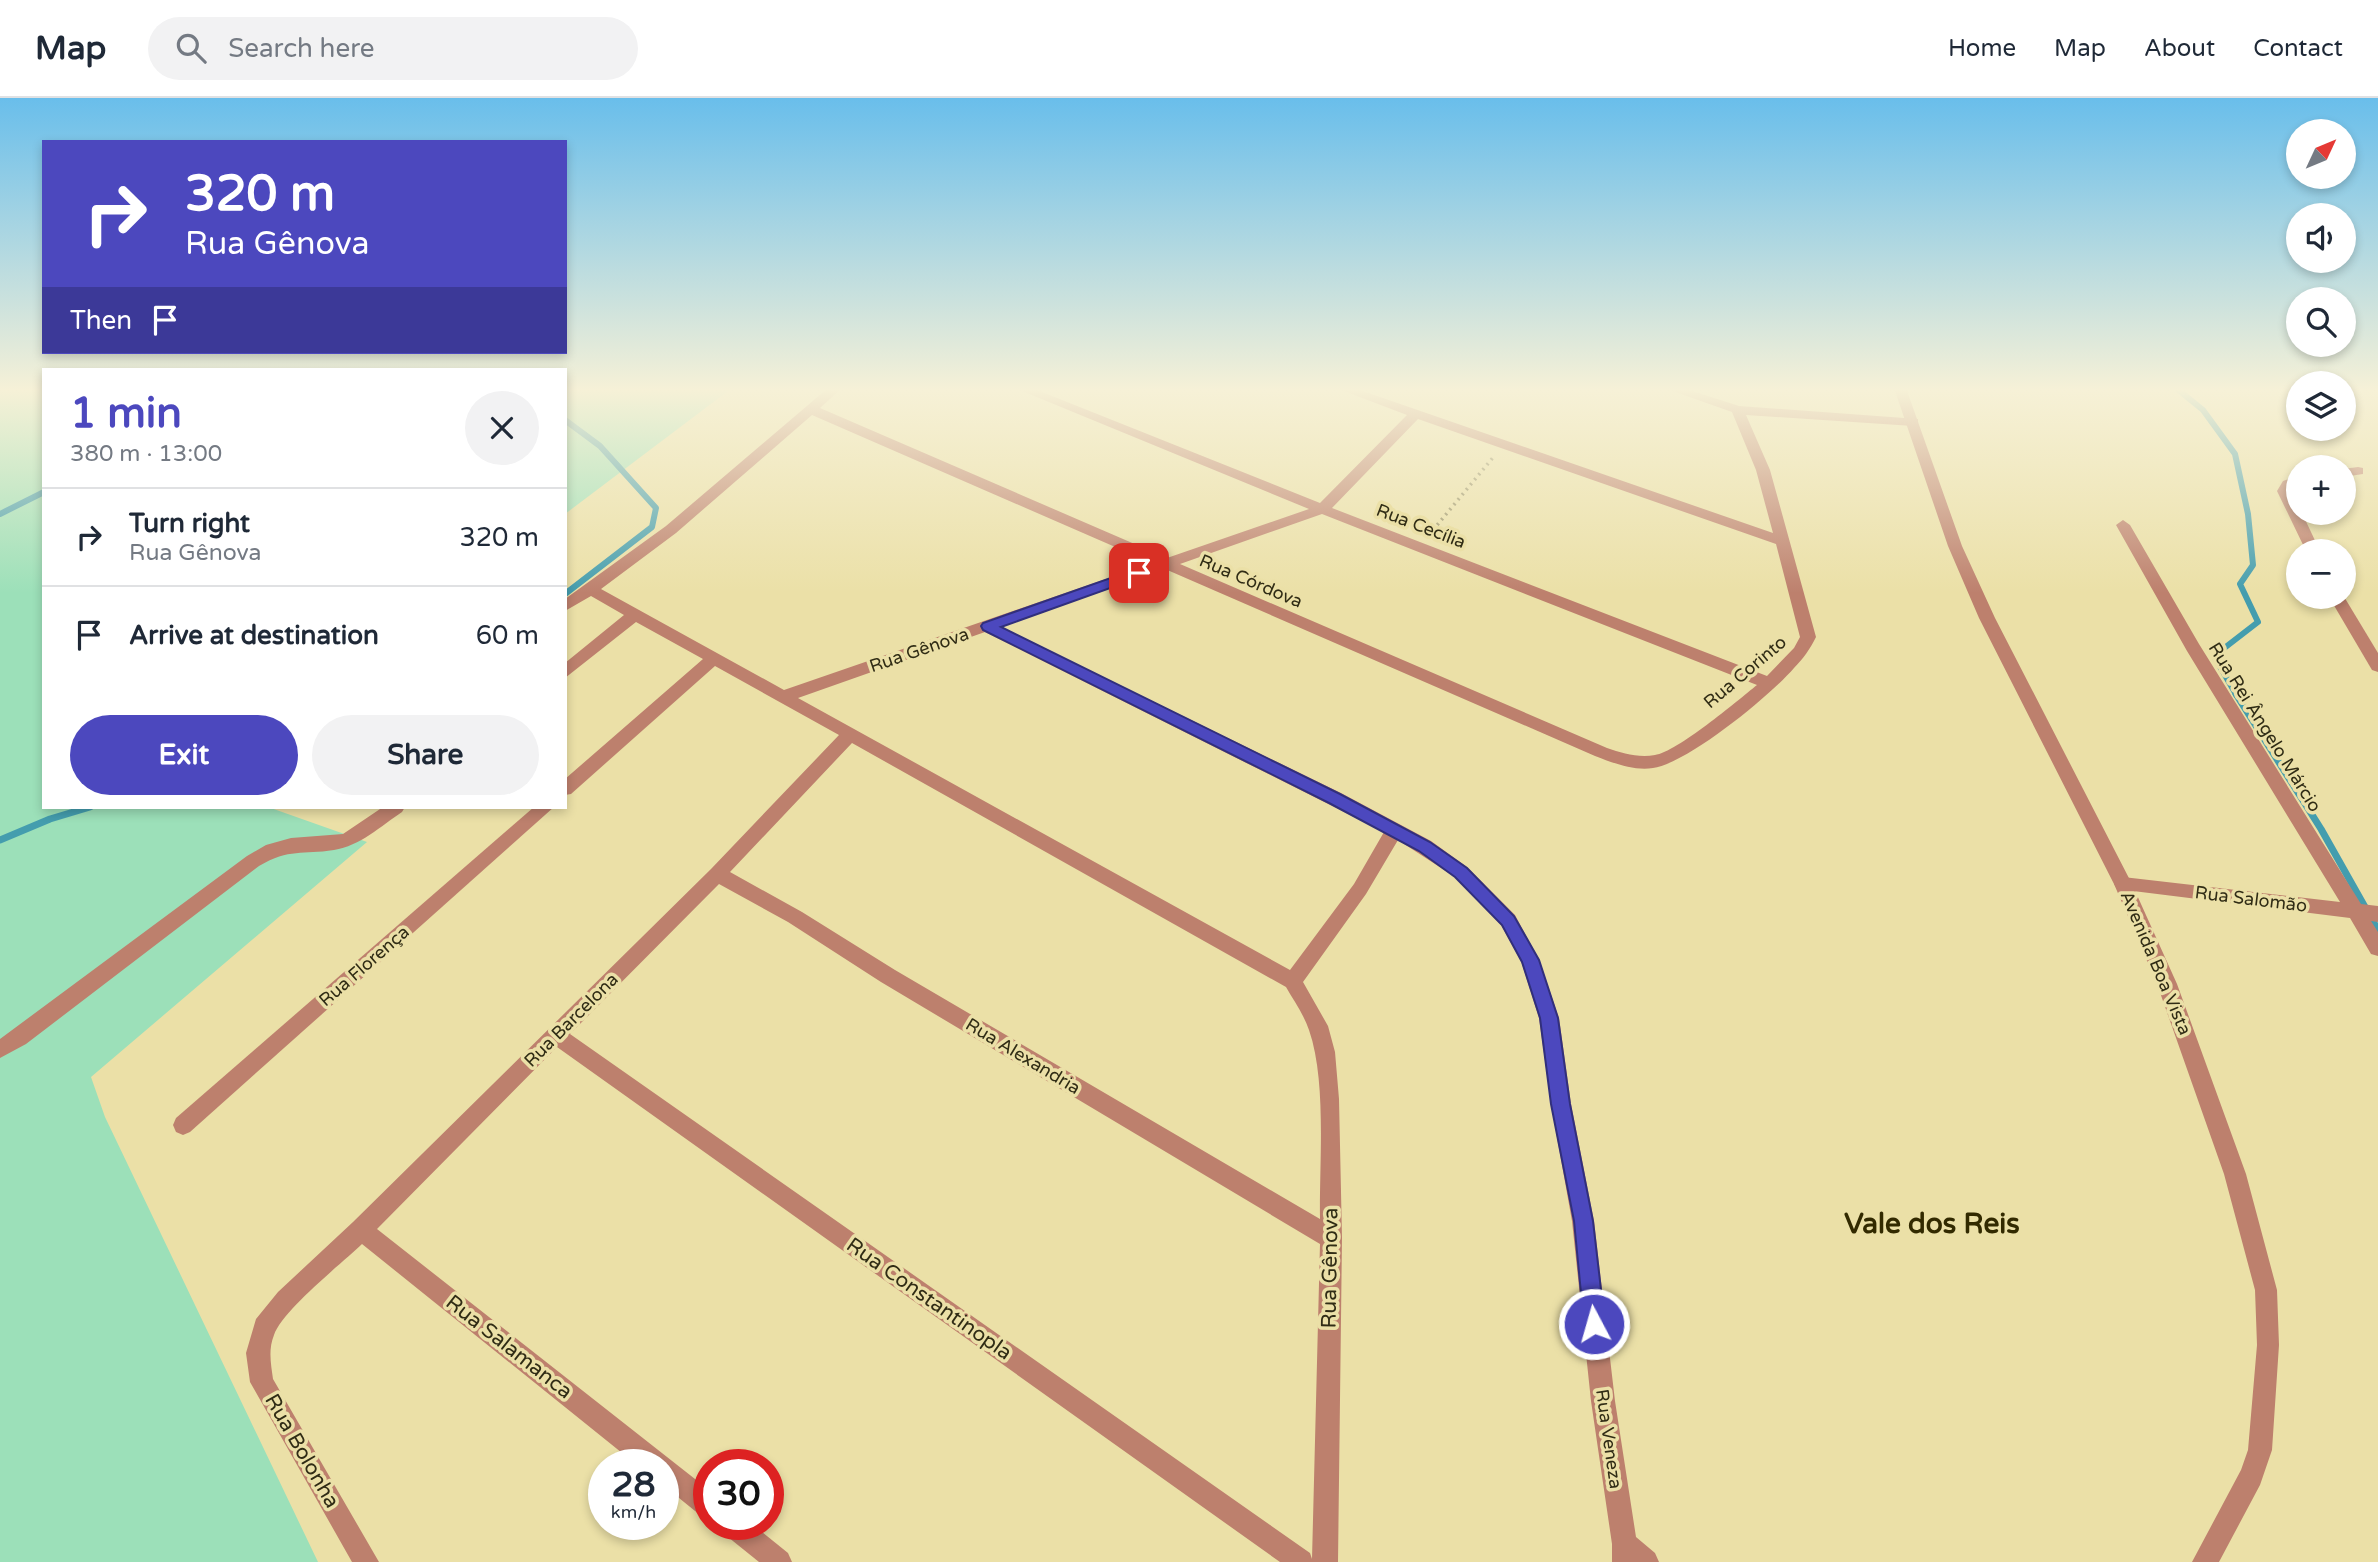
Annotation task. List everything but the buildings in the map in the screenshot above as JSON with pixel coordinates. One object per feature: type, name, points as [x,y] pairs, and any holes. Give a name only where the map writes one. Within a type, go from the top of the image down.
[{"type":"street","points":[[567,605],[592,590],[708,501],[758,456]]},
{"type":"street","name":"Rua Córdova","points":[[918,456],[1601,752]]},
{"type":"street","name":"Rua Cecília","points":[[1191,456],[1769,682]]},
{"type":"street","name":"Rua Gênova","points":[[785,696],[1322,509],[1374,456]]},
{"type":"street","points":[[1539,456],[1782,541]]},
{"type":"street","name":"Rua Corinto","points":[[1601,752],[1644,764],[1667,759],[1794,661],[1808,637],[1757,456]]},
{"type":"street","name":"Avenida Boa Vista","points":[[1925,456],[1955,546],[1987,618],[2123,884],[2167,984],[2235,1174],[2266,1290],[2268,1345],[2260,1450],[2250,1476],[2205,1562]]},
{"type":"street","name":"Rua Rei Ângelo Márcio","points":[[2123,525],[2193,647],[2378,948]]},
{"type":"street","points":[[592,590],[1293,981],[1360,890],[1395,830]]},
{"type":"street","points":[[2344,609],[2378,666]]},
{"type":"street","points":[[567,670],[636,614]]},
{"type":"street","name":"Rua Veneza","points":[[988,626],[1424,846],[1461,873],[1508,920],[1530,960],[1549,1018],[1561,1104],[1583,1221],[1603,1401],[1625,1553]]},
{"type":"street","points":[[567,787],[715,657]]},
{"type":"street","name":"Rua Barcelona","points":[[286,1300],[361,1230],[556,1035],[849,735]]},
{"type":"street","points":[[0,1049],[19,1038],[253,861],[272,850],[291,845],[349,839],[393,809]]},
{"type":"street","name":"Rua Florença","points":[[183,1125],[543,809]]},
{"type":"street","name":"Rua Alexandria","points":[[716,874],[795,917],[888,976],[1331,1238]]},
{"type":"street","name":"Rua Salomão","points":[[2123,884],[2378,914]]},
{"type":"street","name":"Rua Gênova","points":[[1293,981],[1318,1026],[1325,1052],[1331,1139],[1325,1562]]},
{"type":"street","name":"Rua Constantinopla","points":[[556,1035],[1301,1562]]},
{"type":"street","name":"Rua Salamanca","points":[[361,1230],[637,1449]]},
{"type":"street","name":"Rua Bolonha","points":[[286,1300],[264,1327],[258,1353],[262,1382],[366,1562]]},
{"type":"street","points":[[679,1482],[693,1493]]},
{"type":"street","points":[[752,1540],[779,1562]]},
{"type":"street","points":[[1625,1553],[1646,1562]]},
{"type":"path","points":[[1420,547],[1494,456]]},
{"type":"green space","points":[[0,456],[42,456],[42,809],[274,809],[367,842],[91,1077],[105,1117],[318,1562],[0,1562]]},
{"type":"green space","points":[[567,456],[641,456],[567,512]]},
{"type":"waterway","points":[[567,592],[652,527],[656,508],[609,456]]},
{"type":"waterway","points":[[2236,456],[2248,514],[2253,565],[2240,584],[2258,622],[2214,656],[2237,696]]},
{"type":"waterway","points":[[0,514],[42,493]]},
{"type":"waterway","points":[[2236,694],[2321,829],[2378,930]]},
{"type":"waterway","points":[[0,840],[50,819],[83,809]]},
{"type":"district","name":"Vale dos Reis","points":[[1932,1224]]},
{"type":"route","points":[[1139,573],[988,626],[1335,798],[1424,846],[1461,873],[1508,920],[1530,960],[1549,1018],[1561,1104],[1583,1221],[1594,1324]]}]
